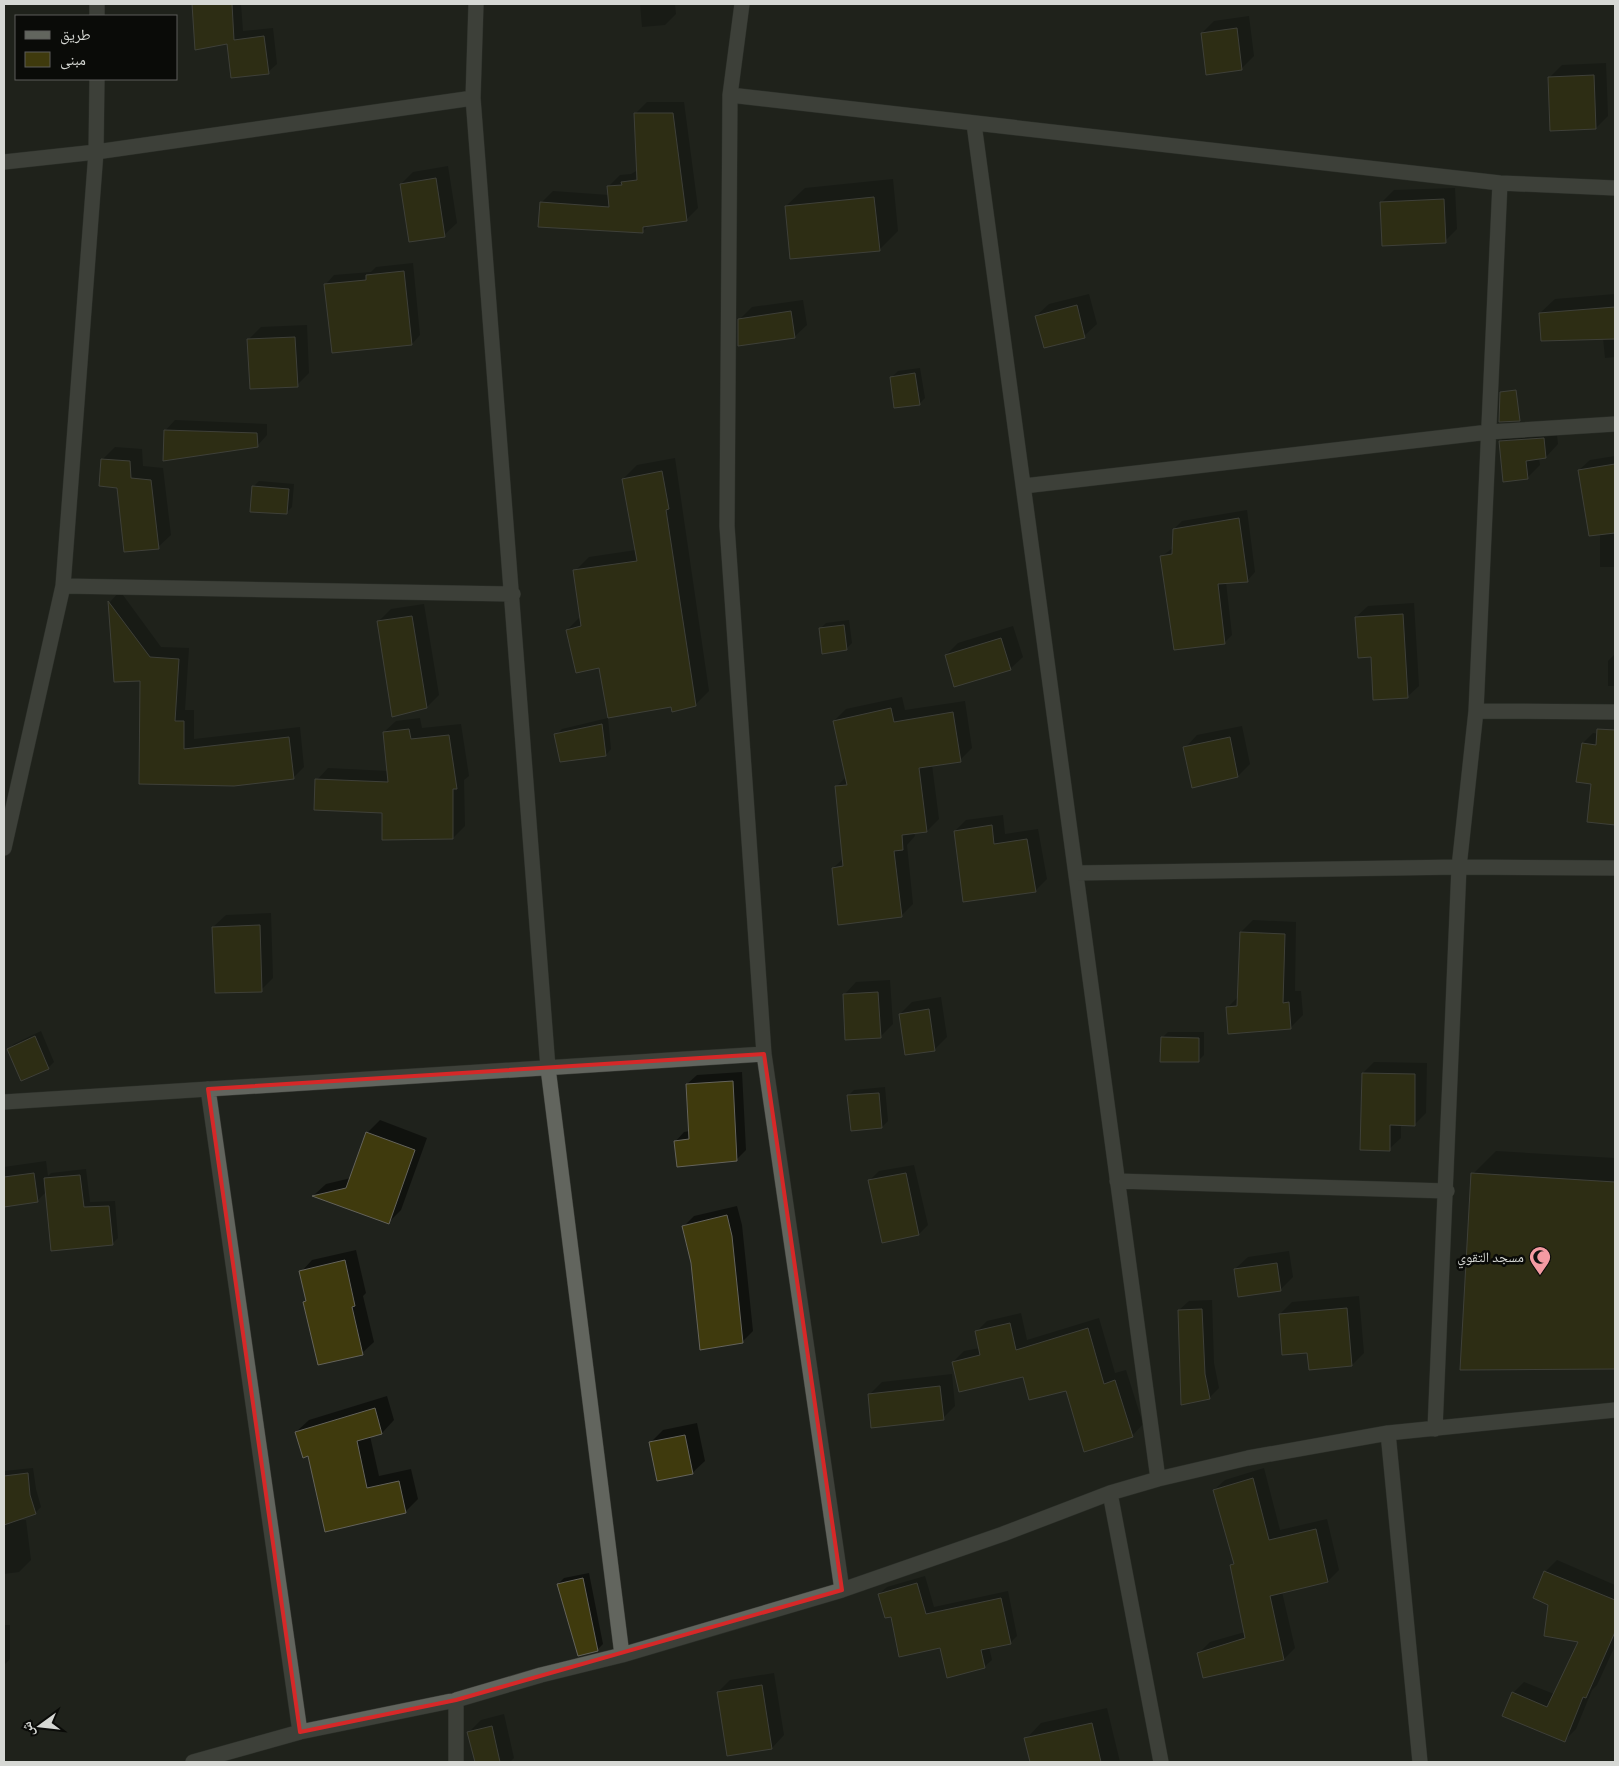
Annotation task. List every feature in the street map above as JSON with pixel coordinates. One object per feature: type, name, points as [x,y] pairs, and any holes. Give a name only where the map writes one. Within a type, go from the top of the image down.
[{"type":"street","points":[[476,4],[473,98],[513,594],[548,1068],[622,1656]]},
{"type":"street","points":[[742,4],[730,96],[727,526],[764,1054],[842,1590]]},
{"type":"street","points":[[4,848],[63,586],[96,152],[97,80]]},
{"type":"street","points":[[730,96],[1500,183],[1615,188]]},
{"type":"street","points":[[4,162],[96,152],[473,98]]},
{"type":"street","points":[[974,124],[1158,1479]]},
{"type":"street","points":[[1435,1428],[1447,1191],[1459,867],[1476,711],[1500,183]]},
{"type":"street","points":[[1024,486],[1489,432],[1615,424]]},
{"type":"street","points":[[63,586],[513,594]]},
{"type":"street","points":[[1476,711],[1615,712]]},
{"type":"street","points":[[1076,873],[1459,867],[1615,868]]},
{"type":"street","points":[[4,1102],[764,1054]]},
{"type":"street","points":[[208,1088],[300,1732]]},
{"type":"street","points":[[1117,1181],[1447,1191]]},
{"type":"street","points":[[193,1762],[300,1732],[456,1700],[541,1675],[622,1656],[842,1590],[1003,1534],[1110,1493],[1158,1479],[1248,1458],[1388,1433],[1615,1410]]},
{"type":"street","points":[[1388,1433],[1420,1762]]},
{"type":"street","points":[[1110,1493],[1161,1762]]},
{"type":"street","points":[[456,1700],[456,1762]]},
{"type":"highlighted area","points":[[764,1054],[842,1590],[456,1700],[300,1732],[208,1089]]},
{"type":"building","points":[[192,4],[232,4],[234,40],[264,36],[269,74],[231,78],[227,44],[195,50]]},
{"type":"building","points":[[1237,28],[1242,70],[1206,75],[1201,33]]},
{"type":"building","points":[[1594,75],[1596,129],[1550,131],[1548,77]]},
{"type":"building","points":[[634,113],[673,113],[687,221],[643,227],[643,233],[538,227],[540,202],[609,207],[607,186],[622,185],[621,182],[637,180]]},
{"type":"building","points":[[436,178],[445,237],[409,242],[400,184]]},
{"type":"building","points":[[874,197],[880,251],[790,259],[785,206]]},
{"type":"building","points":[[1444,199],[1446,243],[1382,246],[1380,202]]},
{"type":"building","points":[[404,271],[412,345],[332,353],[324,284],[366,280],[366,275]]},
{"type":"building","points":[[1077,305],[1085,338],[1044,348],[1035,316]]},
{"type":"building","points":[[1615,307],[1615,339],[1541,341],[1539,313]]},
{"type":"building","points":[[791,311],[795,338],[738,346],[738,319]]},
{"type":"building","points":[[295,337],[298,387],[250,389],[247,339]]},
{"type":"building","points":[[915,373],[920,405],[894,408],[890,377]]},
{"type":"building","points":[[1516,390],[1520,421],[1499,422],[1500,392]]},
{"type":"building","points":[[164,430],[257,433],[258,447],[163,461]]},
{"type":"building","points":[[1544,438],[1546,458],[1526,461],[1528,479],[1503,482],[1499,441]]},
{"type":"building","points":[[101,459],[130,461],[131,478],[151,480],[159,549],[124,552],[117,488],[99,486]]},
{"type":"building","points":[[1615,464],[1615,533],[1589,536],[1578,470]]},
{"type":"building","points":[[662,471],[669,509],[666,510],[696,706],[672,712],[671,707],[608,718],[599,668],[576,673],[566,630],[581,626],[573,570],[637,561],[622,479]]},
{"type":"building","points":[[252,486],[289,489],[287,514],[250,512]]},
{"type":"building","points":[[1239,518],[1248,582],[1218,584],[1225,644],[1174,650],[1160,556],[1172,554],[1173,529]]},
{"type":"building","points":[[108,601],[150,657],[179,659],[175,721],[184,721],[184,749],[289,737],[294,779],[234,786],[139,784],[140,681],[114,682]]},
{"type":"building","points":[[1403,614],[1408,698],[1373,700],[1371,657],[1358,658],[1355,617]]},
{"type":"building","points":[[412,616],[427,708],[392,717],[377,621]]},
{"type":"building","points":[[844,625],[847,650],[822,654],[819,628]]},
{"type":"building","points":[[1001,638],[1011,670],[954,687],[945,655]]},
{"type":"building","points":[[891,708],[894,722],[953,712],[961,762],[919,768],[927,832],[902,835],[903,850],[894,851],[902,917],[838,925],[832,868],[843,866],[835,786],[847,785],[833,721]]},
{"type":"building","points":[[602,724],[606,756],[560,762],[554,734]]},
{"type":"building","points":[[409,729],[411,739],[449,735],[457,789],[453,789],[453,839],[382,840],[382,813],[314,810],[315,779],[388,782],[383,732]]},
{"type":"building","points":[[1597,729],[1615,730],[1615,825],[1587,822],[1591,784],[1576,782],[1582,743],[1596,745]]},
{"type":"building","points":[[1230,737],[1238,777],[1192,788],[1183,747]]},
{"type":"building","points":[[992,825],[994,844],[1027,839],[1036,892],[963,902],[954,831]]},
{"type":"building","points":[[260,925],[262,992],[215,993],[212,927]]},
{"type":"building","points":[[1240,932],[1285,934],[1283,1003],[1289,1002],[1291,1029],[1228,1034],[1226,1007],[1237,1006]]},
{"type":"building","points":[[878,992],[881,1038],[845,1040],[843,994]]},
{"type":"building","points":[[929,1009],[935,1051],[905,1055],[899,1014]]},
{"type":"building","points":[[35,1036],[49,1069],[21,1081],[7,1049]]},
{"type":"building","points":[[1161,1037],[1199,1038],[1199,1062],[1160,1062]]},
{"type":"building","points":[[1362,1073],[1415,1074],[1415,1126],[1390,1125],[1390,1151],[1360,1150]]},
{"type":"building","points":[[733,1081],[737,1161],[677,1167],[674,1141],[689,1139],[686,1084]]},
{"type":"building","points":[[879,1093],[882,1128],[851,1131],[847,1095]]},
{"type":"building","points":[[366,1132],[415,1150],[389,1224],[312,1196],[346,1188]]},
{"type":"building","points":[[34,1173],[38,1202],[4,1207],[4,1177]]},
{"type":"building","points":[[906,1173],[919,1235],[882,1243],[868,1180]]},
{"type":"building","name":"مسجد التقوي","points":[[1471,1173],[1615,1182],[1615,1369],[1460,1370]]},
{"type":"building","points":[[80,1175],[84,1207],[109,1206],[113,1245],[51,1251],[44,1178]]},
{"type":"building","points":[[727,1215],[732,1236],[743,1343],[700,1350],[691,1263],[682,1226]]},
{"type":"building","points":[[345,1260],[355,1306],[352,1307],[363,1355],[318,1365],[303,1302],[306,1301],[299,1271]]},
{"type":"building","points":[[1277,1263],[1281,1291],[1238,1297],[1234,1269]]},
{"type":"building","points":[[1347,1308],[1352,1366],[1309,1370],[1307,1353],[1282,1355],[1279,1314]]},
{"type":"building","points":[[1202,1309],[1205,1374],[1210,1399],[1181,1405],[1178,1310]]},
{"type":"building","points":[[1010,1323],[1016,1350],[1088,1328],[1104,1384],[1115,1380],[1133,1437],[1084,1452],[1066,1391],[1029,1400],[1023,1377],[959,1392],[952,1362],[980,1355],[975,1331]]},
{"type":"building","points":[[940,1386],[944,1420],[871,1428],[868,1394]]},
{"type":"building","points":[[375,1408],[382,1434],[357,1441],[367,1488],[399,1481],[406,1513],[325,1532],[308,1456],[303,1458],[295,1432]]},
{"type":"building","points":[[685,1435],[693,1474],[657,1481],[649,1442]]},
{"type":"building","points":[[28,1473],[30,1495],[36,1514],[4,1525],[4,1476]]},
{"type":"building","points":[[1253,1478],[1269,1540],[1316,1529],[1328,1582],[1270,1596],[1284,1660],[1203,1678],[1197,1653],[1245,1638],[1230,1565],[1234,1564],[1213,1490]]},
{"type":"building","points":[[1544,1571],[1615,1600],[1615,1632],[1586,1698],[1583,1697],[1565,1742],[1502,1716],[1512,1692],[1547,1707],[1578,1642],[1544,1636],[1548,1605],[1533,1598]]},
{"type":"building","points":[[583,1578],[598,1651],[578,1656],[557,1584]]},
{"type":"building","points":[[917,1583],[926,1614],[1001,1598],[1011,1644],[981,1650],[985,1668],[947,1678],[940,1648],[899,1657],[891,1617],[885,1618],[878,1594]]},
{"type":"building","points":[[762,1685],[772,1749],[727,1756],[717,1692]]},
{"type":"building","points":[[1092,1723],[1101,1762],[1030,1762],[1024,1738]]},
{"type":"building","points":[[492,1726],[500,1762],[475,1762],[467,1732]]},
{"type":"place","name":"مسجد التقوي","points":[[1540,1276]]}]
